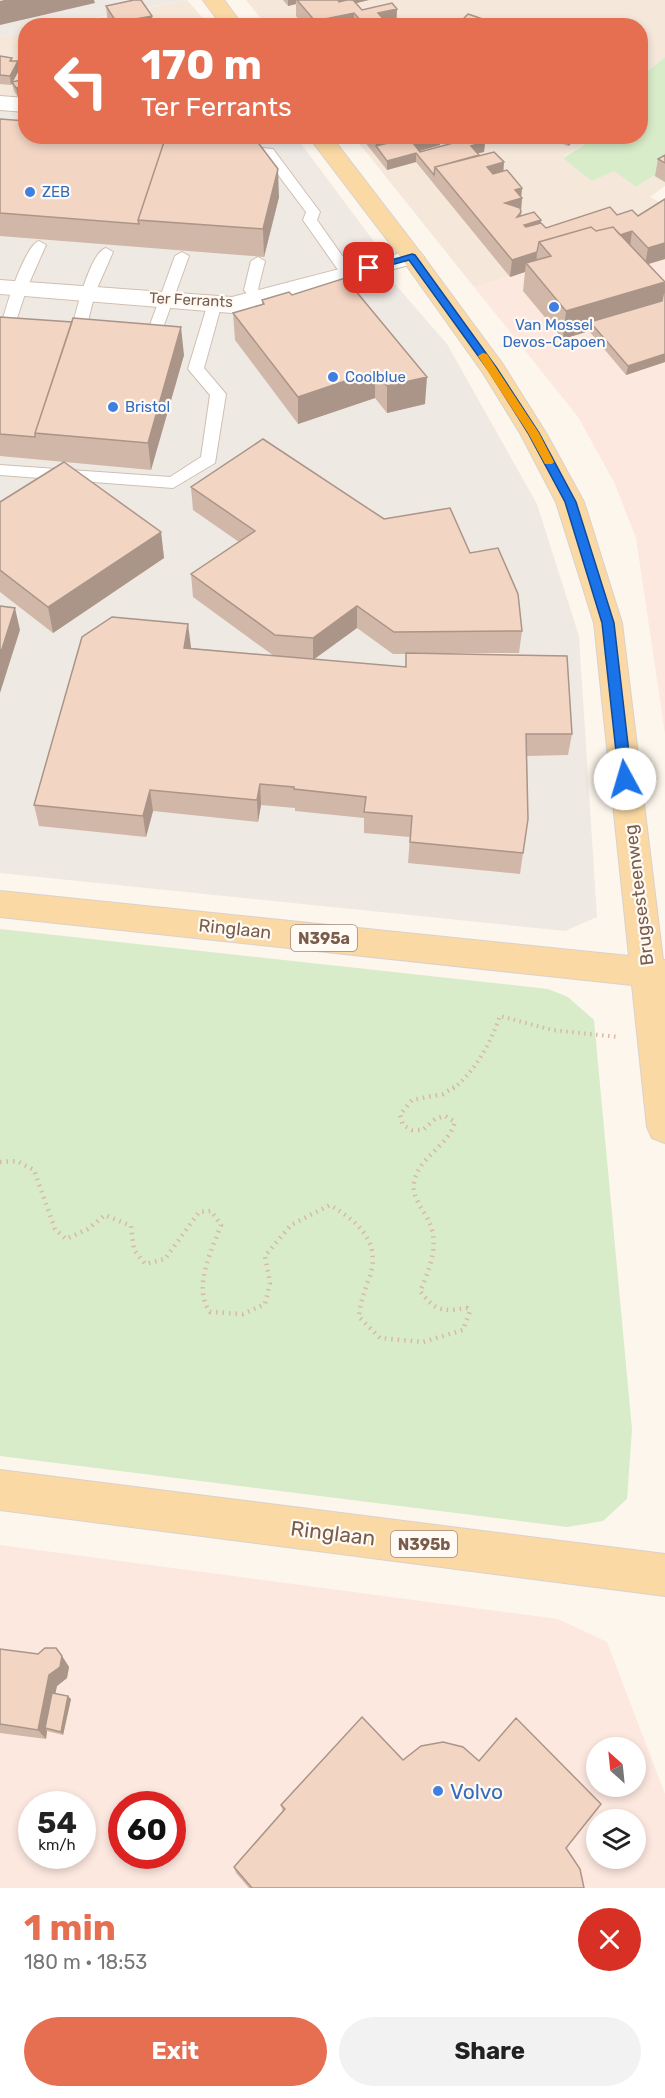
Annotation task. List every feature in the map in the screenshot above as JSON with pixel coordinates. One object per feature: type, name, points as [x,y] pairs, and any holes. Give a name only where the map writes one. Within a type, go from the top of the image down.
[{"type":"main road","points":[[213,0],[227,18]]},
{"type":"main road","name":"Brugsesteenweg","points":[[325,144],[412,257],[493,369],[533,433],[570,502],[608,623],[656,974],[656,1041],[665,1127]]},
{"type":"main road","name":"Ringlaan","points":[[0,904],[656,974]]},
{"type":"main road","name":"Ringlaan","points":[[0,1490],[665,1575]]},
{"type":"street","points":[[0,103],[18,104]]},
{"type":"street","name":"Ter Ferrants","points":[[10,287],[232,305],[412,257]]},
{"type":"lane","points":[[221,149],[268,152],[313,212],[310,219],[348,274]]},
{"type":"lane","points":[[4,333],[10,287],[39,245]]},
{"type":"lane","points":[[76,341],[88,293],[106,252]]},
{"type":"lane","points":[[149,347],[168,300],[182,256]]},
{"type":"lane","points":[[258,261],[251,290],[258,298]]},
{"type":"lane","points":[[0,470],[173,483],[209,459],[218,394],[196,369],[215,303]]},
{"type":"path","points":[[0,1162],[17,1161],[34,1170],[55,1229],[66,1239],[88,1229],[105,1215],[131,1226],[134,1250],[145,1264],[165,1258],[186,1233],[199,1212],[212,1211],[221,1225],[204,1274],[203,1303],[210,1312],[243,1314],[265,1304],[270,1283],[265,1256],[291,1225],[330,1205],[352,1218],[370,1236],[373,1262],[359,1302],[359,1317],[380,1338],[423,1342],[463,1330],[470,1311],[467,1308],[448,1311],[431,1306],[420,1291],[432,1265],[433,1231],[413,1192],[414,1181],[421,1163],[454,1131],[455,1122],[445,1116],[435,1119],[423,1130],[412,1130],[403,1125],[400,1115],[407,1102],[418,1096],[450,1091],[478,1059],[495,1031],[500,1016],[552,1030],[656,1041]]},
{"type":"shaded area","points":[[0,0],[187,0],[95,18],[18,18],[18,33],[0,37]]},
{"type":"shaded area","points":[[187,0],[203,18],[98,18]]},
{"type":"shaded area","points":[[246,0],[665,0],[665,57],[648,70],[648,18],[260,18]]},
{"type":"shaded area","points":[[18,33],[18,99],[0,97],[0,37]]},
{"type":"shaded area","points":[[0,97],[18,99],[18,144],[301,144],[384,255],[233,297],[0,280]]},
{"type":"shaded area","points":[[360,144],[584,144],[563,157],[614,171],[636,187],[653,176],[665,183],[665,186],[650,197],[665,205],[587,254],[474,287]]},
{"type":"shaded area","points":[[588,254],[665,259],[665,734],[636,538],[614,482],[578,417],[474,287]]},
{"type":"shaded area","points":[[373,278],[394,283],[447,344],[537,504],[579,636],[597,917],[565,931],[0,873],[0,295],[208,312],[245,311]]},
{"type":"shaded area","points":[[0,1545],[558,1619],[607,1642],[643,1737],[586,1737],[586,1797],[646,1797],[646,1744],[665,1794],[665,1888],[0,1888]]},
{"type":"green space","points":[[665,57],[665,183],[653,176],[636,187],[614,171],[592,181],[563,158],[585,144],[648,144],[648,70]]},
{"type":"green space","points":[[0,929],[548,989],[568,997],[594,1020],[632,1429],[627,1499],[603,1521],[567,1527],[0,1456]]},
{"type":"building","points":[[141,0],[152,16],[114,18],[106,6]]},
{"type":"building","points":[[297,0],[338,0],[339,2],[353,0],[362,10],[392,3],[397,9],[378,13],[382,18],[358,18],[354,13],[330,18],[312,18]]},
{"type":"building","points":[[468,14],[480,18],[464,18]]},
{"type":"building","points":[[0,56],[12,58],[10,61],[18,61],[10,76],[0,75]]},
{"type":"building","points":[[18,81],[18,88],[16,88],[12,82]]},
{"type":"building","points":[[0,119],[18,120],[18,144],[163,144],[138,220],[139,224],[0,213]]},
{"type":"building","points":[[163,144],[259,144],[278,169],[263,229],[138,220]]},
{"type":"building","points":[[414,144],[420,152],[450,144],[478,144],[471,146],[479,155],[435,167],[434,175],[416,153],[387,161],[376,146]]},
{"type":"building","points":[[494,152],[504,162],[487,167],[493,174],[507,170],[522,188],[515,190],[522,198],[505,203],[520,208],[521,212],[517,217],[534,212],[541,220],[524,225],[526,227],[541,223],[546,228],[610,207],[617,215],[632,210],[638,216],[665,199],[665,243],[648,248],[632,231],[620,235],[613,227],[596,231],[591,227],[539,242],[537,252],[512,260],[435,167]]},
{"type":"building","points":[[665,155],[665,163],[658,159]]},
{"type":"building","points":[[591,227],[596,231],[613,227],[665,282],[566,311],[526,263],[551,256],[539,242]]},
{"type":"building","name":"Coolblue","points":[[345,278],[427,377],[387,386],[375,371],[298,397],[233,313],[264,304],[262,300],[289,292],[292,295]]},
{"type":"building","points":[[665,284],[665,354],[628,366],[590,322],[662,301]]},
{"type":"building","points":[[0,317],[72,322],[35,437],[0,434]]},
{"type":"building","name":"Bristol","points":[[73,318],[181,327],[148,443],[35,433]]},
{"type":"building","points":[[263,439],[384,519],[450,508],[470,553],[498,548],[518,594],[522,631],[394,632],[357,606],[313,638],[275,635],[191,574],[255,531],[191,487]]},
{"type":"building","points":[[64,462],[161,532],[48,607],[0,570],[0,502]]},
{"type":"building","points":[[0,606],[15,608],[1,652],[0,649]]},
{"type":"building","points":[[112,617],[188,624],[184,648],[406,667],[406,653],[567,656],[572,734],[526,734],[528,819],[523,853],[410,842],[412,816],[364,812],[366,797],[294,789],[294,787],[260,784],[257,800],[150,790],[143,816],[34,805],[82,637]]},
{"type":"building","points":[[45,1648],[56,1648],[62,1656],[60,1667],[49,1675],[38,1730],[0,1724],[0,1649],[38,1654]]},
{"type":"building","points":[[52,1693],[68,1696],[61,1732],[45,1728]]},
{"type":"building","name":"Volvo","points":[[362,1717],[403,1760],[421,1746],[443,1742],[463,1747],[479,1761],[516,1718],[586,1789],[586,1797],[594,1797],[601,1804],[597,1809],[586,1809],[586,1823],[566,1848],[580,1869],[584,1888],[252,1888],[234,1867],[285,1809],[281,1805]]},
{"type":"slow traffic","points":[[483,356],[533,433],[548,462]]},
{"type":"place","name":"ZEB","points":[[30,192]]},
{"type":"place","name":"Van Mossel Devos-Capoen","points":[[554,307]]},
{"type":"place","name":"Coolblue","points":[[333,377]]},
{"type":"place","name":"Bristol","points":[[113,407]]},
{"type":"place","name":"Volvo","points":[[438,1791]]},
{"type":"route","points":[[369,268],[412,257],[493,369],[533,433],[570,502],[608,623],[625,779]]}]
